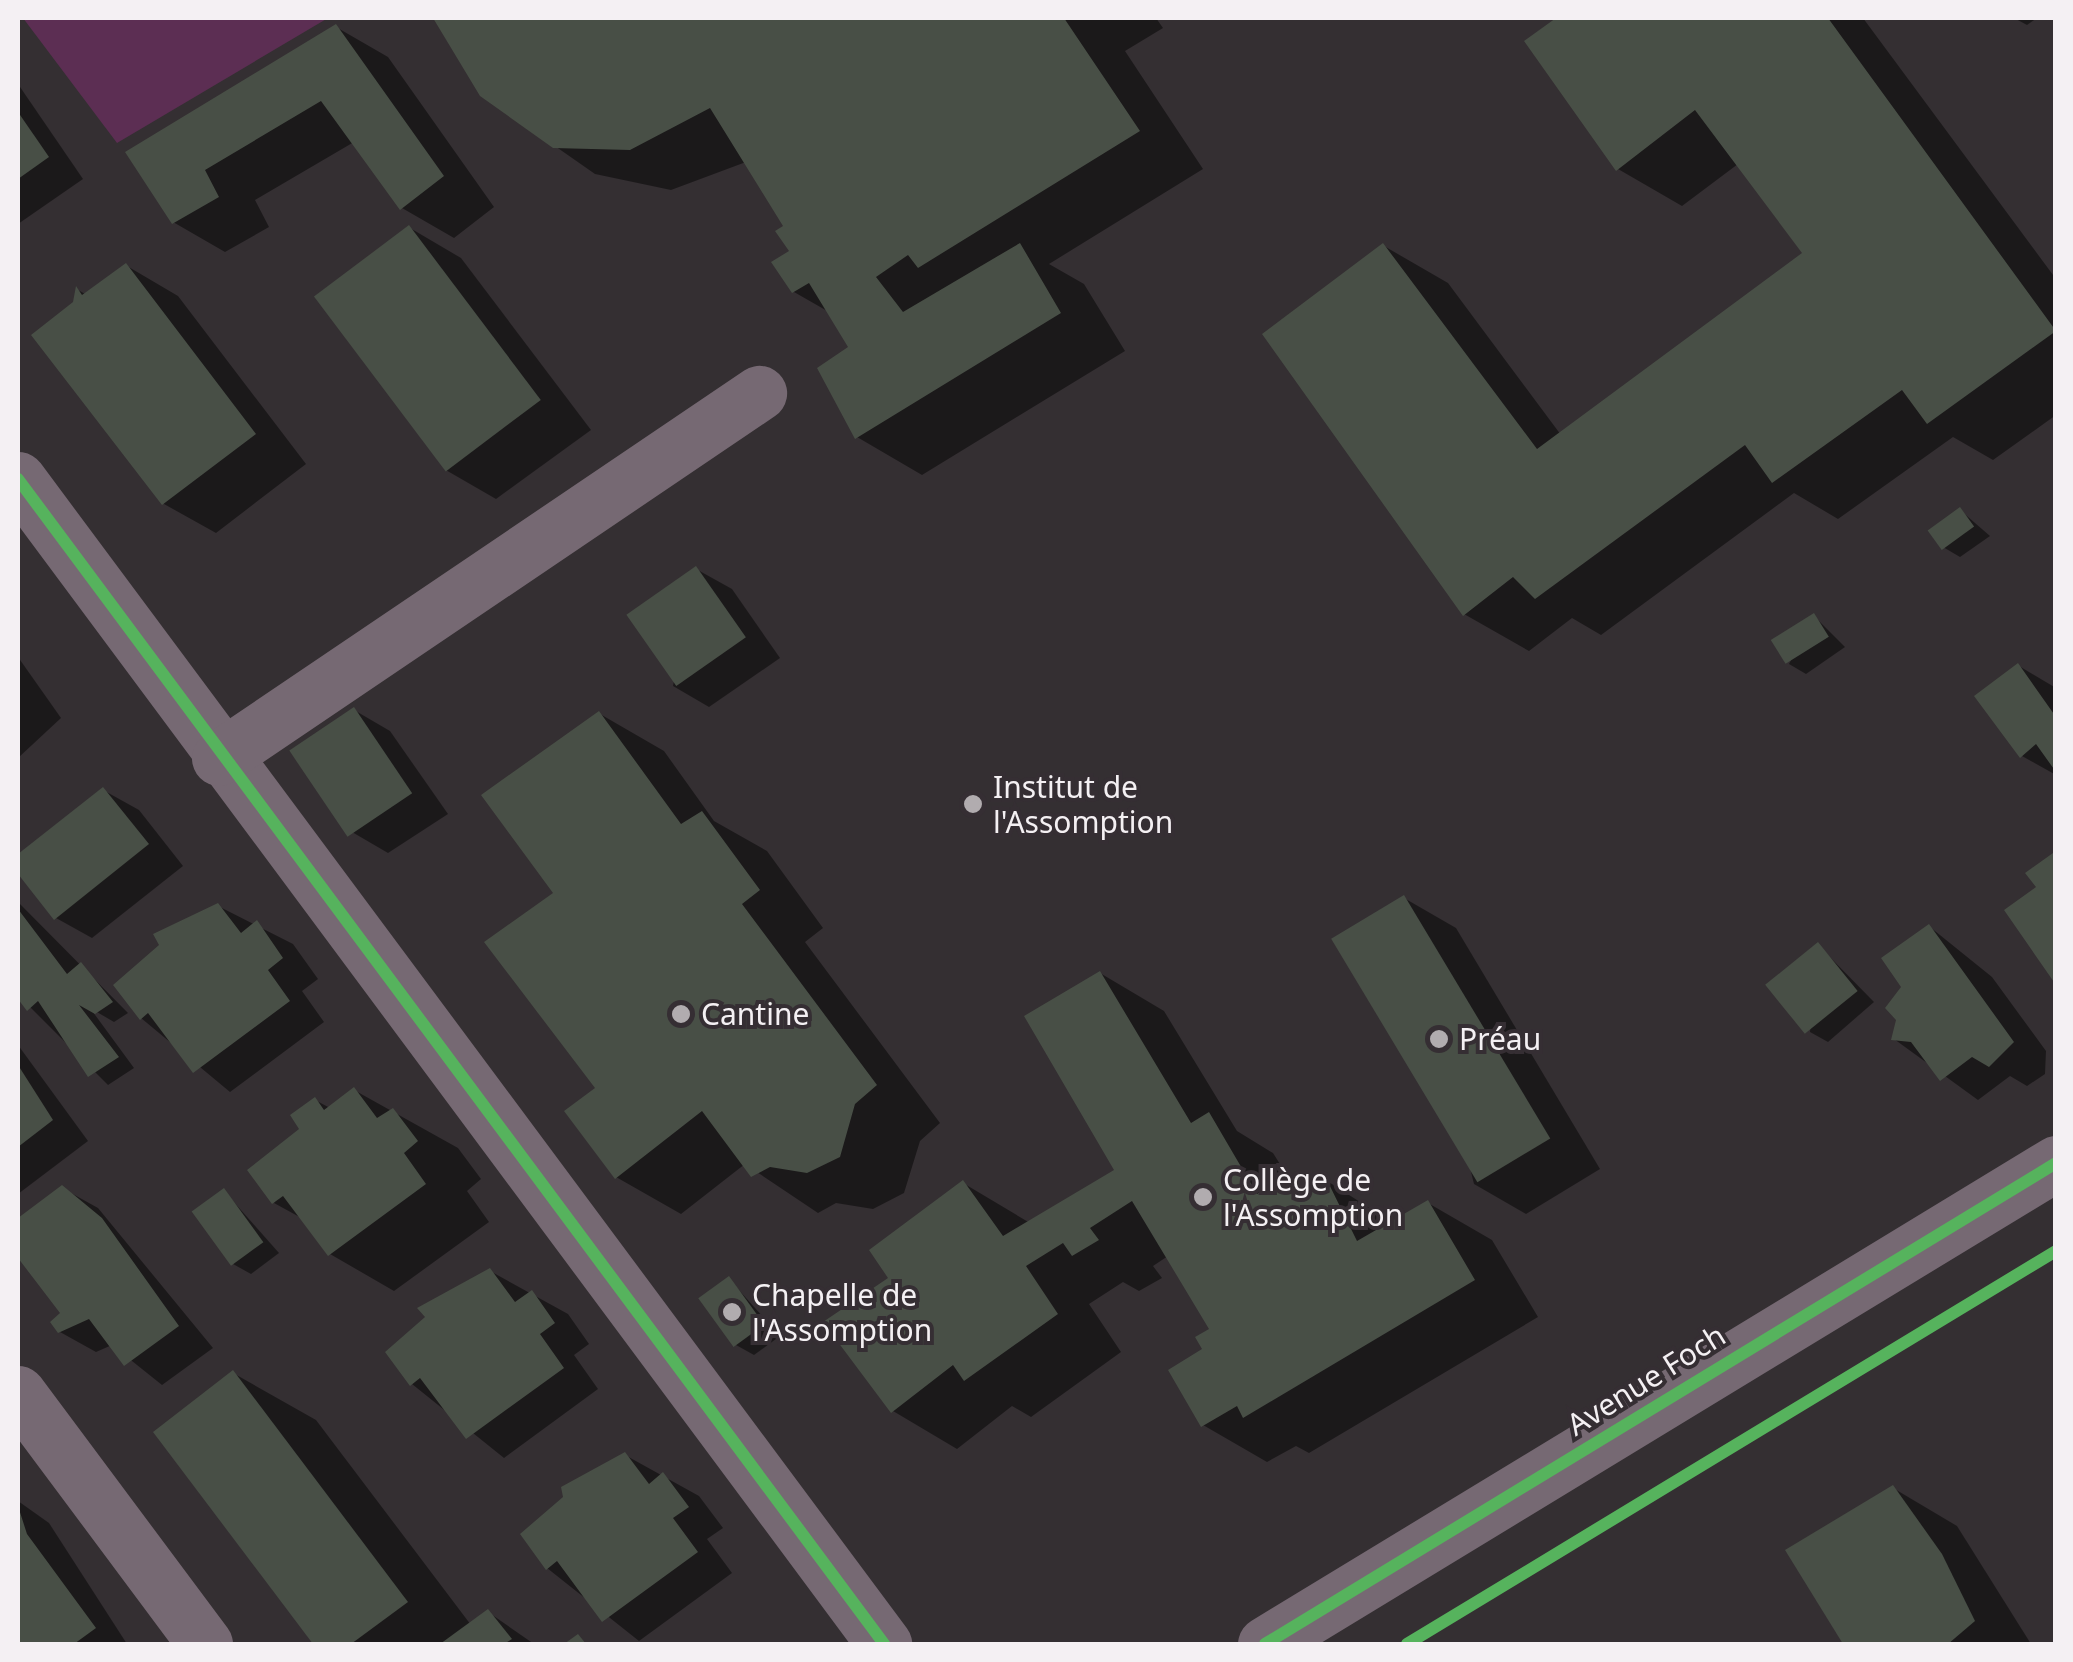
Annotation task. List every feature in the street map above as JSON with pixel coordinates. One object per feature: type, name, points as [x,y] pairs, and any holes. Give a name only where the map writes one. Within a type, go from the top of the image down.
[{"type":"street","points":[[219,758],[758,392]]},
{"type":"street","points":[[18,479],[219,758],[884,1644]]},
{"type":"street","name":"Avenue Foch","points":[[1266,1644],[2056,1163]]},
{"type":"street","points":[[18,1393],[204,1644]]},
{"type":"shaded area","points":[[23,18],[328,18],[117,143]]},
{"type":"building","points":[[433,18],[1064,18],[1140,131],[918,268],[908,255],[876,277],[903,312],[1020,243],[1061,313],[855,439],[817,368],[848,347],[809,283],[792,293],[771,262],[789,251],[775,231],[783,226],[710,108],[630,150],[553,148],[480,96]]},
{"type":"building","points":[[1556,18],[1828,18],[2056,331],[1927,424],[1902,390],[1772,483],[1745,445],[1535,599],[1513,577],[1463,616],[1262,334],[1383,243],[1537,449],[1802,253],[1695,110],[1616,171],[1524,41]]},
{"type":"building","points":[[336,24],[444,176],[400,210],[321,101],[205,170],[219,197],[172,224],[125,152]]},
{"type":"building","points":[[18,112],[49,157],[18,179]]},
{"type":"building","points":[[409,225],[541,400],[446,472],[314,297]]},
{"type":"building","points":[[126,263],[256,434],[162,505],[31,335],[73,302],[76,286],[82,295]]},
{"type":"building","points":[[1960,507],[1974,526],[1942,550],[1928,531]]},
{"type":"building","points":[[696,566],[746,637],[676,686],[626,615]]},
{"type":"building","points":[[1814,613],[1829,637],[1786,664],[1771,640]]},
{"type":"building","points":[[2018,663],[2056,717],[2056,772],[2036,744],[2020,758],[1974,696]]},
{"type":"building","points":[[354,707],[412,793],[347,837],[289,751]]},
{"type":"building","name":"Cantine","points":[[599,711],[681,824],[702,811],[760,890],[742,904],[877,1085],[855,1104],[840,1157],[807,1173],[770,1167],[751,1177],[702,1111],[615,1179],[564,1111],[595,1088],[484,942],[553,893],[481,795]]},
{"type":"building","points":[[103,787],[149,844],[54,920],[18,874],[18,854]]},
{"type":"building","points":[[2053,853],[2056,985],[2004,910],[2036,887],[2025,873]]},
{"type":"building","name":"Préau","points":[[1404,895],[1550,1138],[1477,1182],[1331,939]]},
{"type":"building","points":[[218,903],[241,933],[257,920],[283,958],[268,970],[290,1001],[193,1073],[148,1013],[140,1020],[113,985],[159,945],[153,934]]},
{"type":"building","points":[[18,909],[67,974],[81,962],[113,1002],[95,1014],[79,1005],[119,1057],[88,1077],[38,1001],[27,1011],[18,999]]},
{"type":"building","points":[[1929,924],[2014,1042],[1989,1067],[1972,1057],[1940,1081],[1911,1042],[1891,1040],[1896,1020],[1885,1008],[1901,987],[1881,958]]},
{"type":"building","points":[[1818,942],[1858,991],[1805,1034],[1765,985]]},
{"type":"building","name":"Collège de l'Assomption","points":[[1100,971],[1191,1123],[1209,1112],[1257,1194],[1286,1175],[1295,1191],[1325,1176],[1357,1241],[1428,1200],[1475,1280],[1243,1418],[1237,1406],[1201,1427],[1168,1370],[1202,1349],[1195,1337],[1209,1329],[1132,1201],[1090,1228],[1099,1240],[1072,1256],[1063,1243],[1026,1266],[1058,1314],[964,1381],[953,1365],[891,1413],[823,1322],[888,1278],[869,1250],[963,1180],[1003,1236],[1114,1170],[1024,1016]]},
{"type":"building","points":[[18,1065],[53,1120],[18,1147]]},
{"type":"building","points":[[354,1087],[377,1118],[393,1108],[418,1141],[404,1153],[426,1184],[328,1256],[283,1196],[272,1204],[247,1170],[299,1129],[290,1115],[315,1097],[324,1110]]},
{"type":"building","points":[[62,1185],[102,1218],[179,1326],[124,1366],[89,1319],[58,1333],[50,1322],[60,1313],[18,1258],[18,1218]]},
{"type":"building","points":[[224,1188],[263,1242],[231,1266],[192,1212]]},
{"type":"building","points":[[490,1268],[515,1302],[532,1290],[555,1323],[540,1334],[564,1368],[466,1439],[420,1378],[410,1386],[385,1352],[425,1317],[417,1308]]},
{"type":"building","name":"Chapelle de l'Assomption","points":[[729,1276],[764,1325],[734,1347],[698,1298]]},
{"type":"building","points":[[233,1370],[408,1602],[351,1644],[313,1644],[153,1432]]},
{"type":"building","points":[[625,1452],[649,1484],[663,1472],[689,1507],[673,1518],[698,1552],[602,1622],[557,1561],[546,1570],[520,1534],[563,1497],[561,1487]]},
{"type":"building","points":[[1893,1485],[1942,1554],[1975,1621],[1948,1644],[1843,1644],[1785,1550]]},
{"type":"building","points":[[18,1506],[27,1534],[96,1628],[74,1644],[18,1644]]},
{"type":"building","points":[[488,1609],[512,1639],[504,1644],[440,1644]]},
{"type":"building","points":[[578,1634],[586,1644],[564,1644]]},
{"type":"cycle path","points":[[18,479],[884,1644]]},
{"type":"cycle path","points":[[1265,1644],[2056,1163]]},
{"type":"cycle path","points":[[1407,1644],[2056,1251]]},
{"type":"place","name":"Institut de l'Assomption","points":[[973,804]]},
{"type":"place","name":"Cantine","points":[[681,1014]]},
{"type":"place","name":"Préau","points":[[1439,1039]]},
{"type":"place","name":"Collège de l'Assomption","points":[[1203,1197]]},
{"type":"place","name":"Chapelle de l'Assomption","points":[[732,1312]]}]
